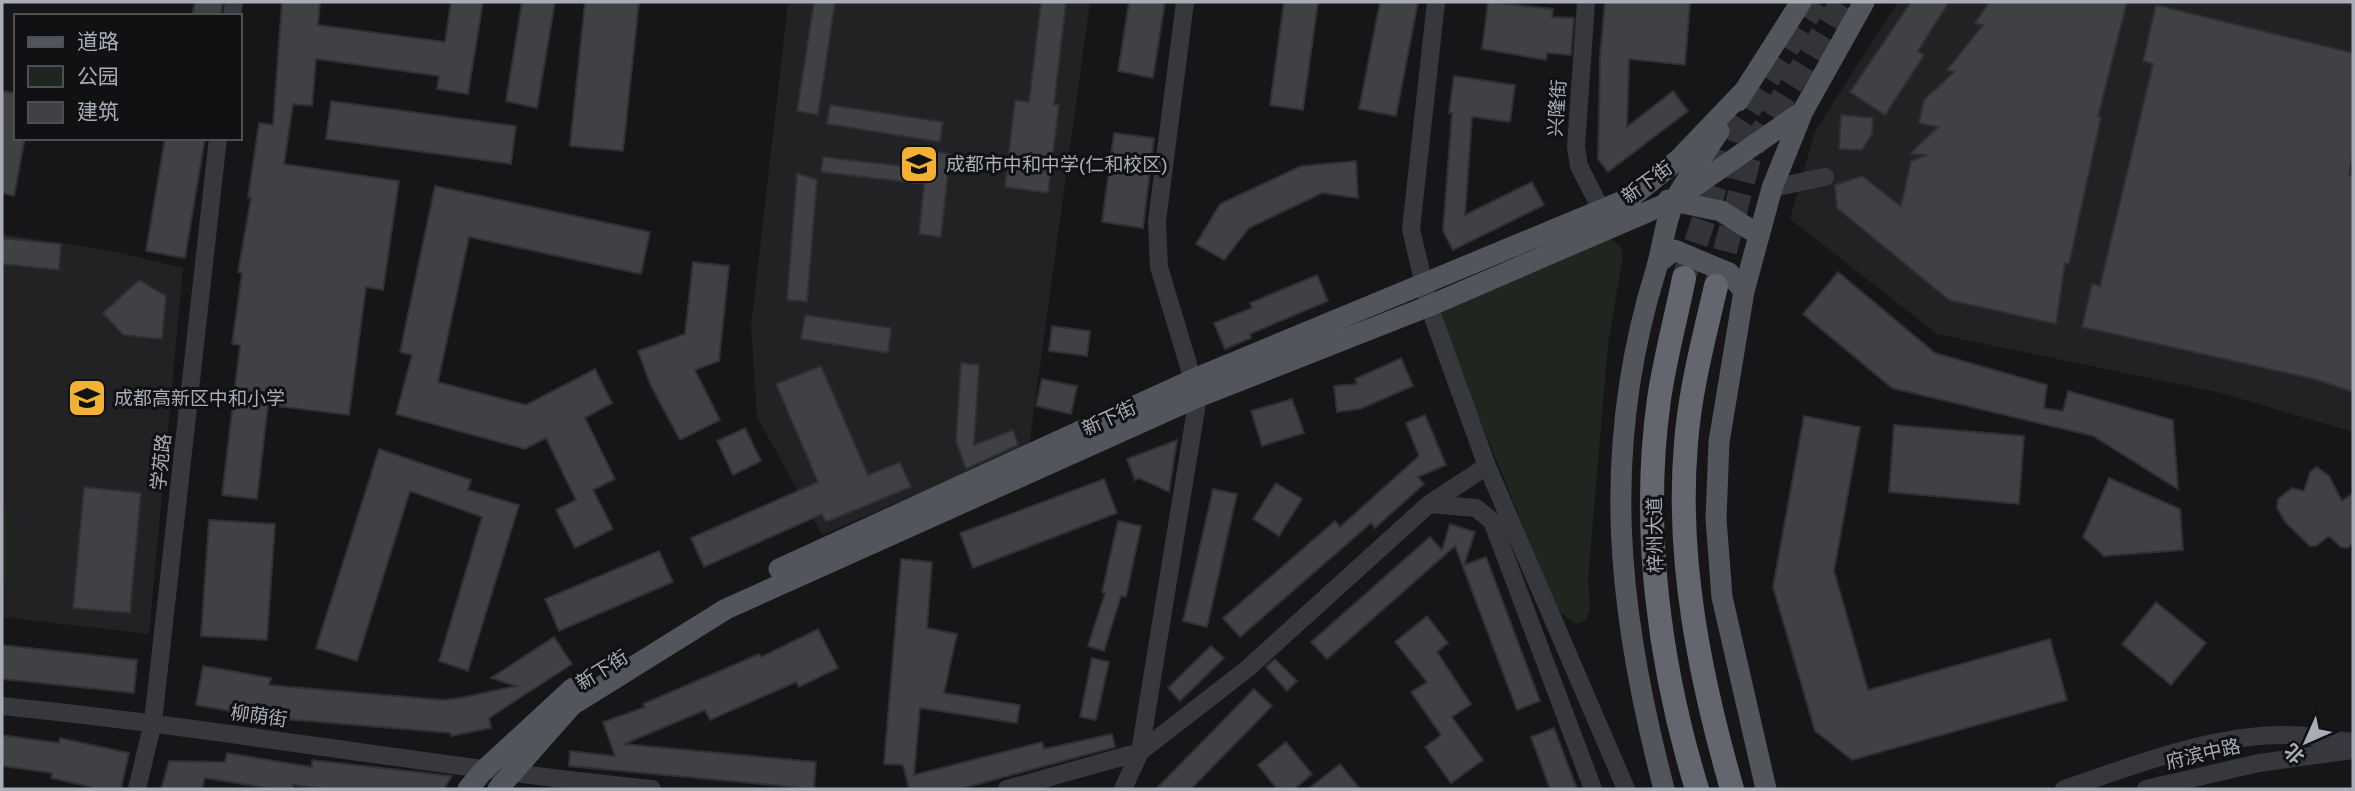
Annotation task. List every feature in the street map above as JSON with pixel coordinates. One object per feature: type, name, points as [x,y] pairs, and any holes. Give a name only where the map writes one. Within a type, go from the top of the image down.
[{"type":"highway","name":"梓州大道","points":[[1684,278],[1659,399],[1654,524],[1657,592],[1668,675],[1697,789]]},
{"type":"highway","name":"梓州大道","points":[[1716,286],[1699,359],[1686,442],[1684,532],[1703,681],[1731,789]]},
{"type":"main road","points":[[1664,789],[1632,655],[1621,568],[1621,445],[1633,358],[1675,200],[1801,2]]},
{"type":"main road","points":[[1766,789],[1721,597],[1716,519],[1719,442],[1744,291],[1772,188],[1804,111],[1864,2]]},
{"type":"main road","name":"新下街","points":[[468,789],[483,771],[566,693],[721,596],[1196,388],[1423,285],[1630,198],[1679,159],[1745,90]]},
{"type":"main road","name":"新下街","points":[[504,782],[572,705],[726,609],[1196,388],[1429,306],[1675,200],[1804,111]]},
{"type":"main road","points":[[1630,198],[1675,200],[1721,211],[1759,235]]},
{"type":"main road","points":[[1658,263],[1674,250],[1730,273],[1744,291]]},
{"type":"street","points":[[1123,789],[1140,752],[1196,388],[1159,267],[1157,221],[1185,2]]},
{"type":"street","points":[[1436,2],[1411,229],[1423,285],[1487,466],[1626,789]]},
{"type":"street","name":"兴隆街","points":[[1586,2],[1576,147],[1579,166],[1602,211]]},
{"type":"street","name":"学苑路","points":[[137,789],[153,722],[218,140]]},
{"type":"street","points":[[1772,188],[1825,177]]},
{"type":"street","points":[[1007,789],[1140,752],[1247,669],[1429,504],[1487,466]]},
{"type":"street","points":[[1429,504],[1476,508],[1492,521],[1593,789]]},
{"type":"street","name":"柳荫街","points":[[2,706],[153,722],[483,771],[504,782],[652,789]]},
{"type":"street","points":[[2064,789],[2162,756],[2241,739],[2288,735],[2353,742]]},
{"type":"street","points":[[2191,789],[2353,752]]},
{"type":"street","name":"府滨中路","points":[[2146,789],[2259,763],[2353,752]]},
{"type":"shaded area","name":"成都市中和中学(仁和校区)","points":[[788,2],[1090,2],[1029,446],[822,535],[757,417],[751,327]]},
{"type":"shaded area","points":[[1898,2],[2353,2],[2353,432],[2221,393],[1937,334],[1790,219],[1815,131]]},
{"type":"shaded area","name":"成都高新区中和小学","points":[[2,234],[117,252],[183,268],[149,634],[2,617]]},
{"type":"green space","points":[[1600,239],[1612,240],[1621,247],[1623,255],[1608,345],[1588,579],[1590,609],[1586,621],[1576,624],[1558,611],[1436,312]]},
{"type":"green space","points":[[2,506],[19,527],[18,570],[2,585]]},
{"type":"building","points":[[195,2],[223,2],[221,14],[192,14]]},
{"type":"building","points":[[282,2],[320,2],[318,25],[445,42],[451,2],[483,2],[468,94],[437,89],[439,76],[316,59],[312,106],[293,104],[284,164],[399,181],[383,290],[366,287],[349,415],[268,405],[257,499],[222,495],[240,345],[232,344],[242,273],[238,272],[251,198],[248,198],[259,123],[273,125]]},
{"type":"building","points":[[522,2],[555,2],[537,108],[506,101]]},
{"type":"building","points":[[585,2],[639,2],[623,151],[570,146]]},
{"type":"building","points":[[814,2],[835,2],[818,115],[797,111]]},
{"type":"building","points":[[1041,2],[1066,2],[1054,105],[1059,105],[1048,193],[1005,187],[1015,100],[1029,102]]},
{"type":"building","points":[[1129,2],[1165,2],[1153,78],[1118,71]]},
{"type":"building","points":[[1284,2],[1318,2],[1303,110],[1270,105]]},
{"type":"building","points":[[1380,2],[1418,2],[1396,116],[1359,109]]},
{"type":"building","points":[[1488,2],[1553,9],[1552,17],[1574,18],[1571,55],[1547,53],[1546,60],[1482,49]]},
{"type":"building","points":[[1605,2],[1690,2],[1685,65],[1629,59],[1627,127],[1673,91],[1688,111],[1608,172],[1598,159],[1600,56]]},
{"type":"building","points":[[1911,2],[1949,2],[1918,51],[1924,55],[1885,115],[1850,92]]},
{"type":"building","points":[[1989,2],[2127,2],[2098,117],[2101,117],[2069,264],[2065,263],[2056,324],[1949,300],[1837,208],[1835,185],[1862,176],[1901,206],[1911,161],[1927,155],[1910,154],[1938,127],[1919,123],[1924,100],[1954,72],[1947,70],[1983,25],[1975,23]]},
{"type":"building","points":[[2156,5],[2353,53],[2353,156],[2349,175],[2353,175],[2353,392],[2318,380],[2082,327],[2092,284],[2100,286],[2153,64],[2143,61]]},
{"type":"building","points":[[1454,76],[1515,85],[1510,122],[1472,117],[1465,215],[1532,182],[1544,205],[1453,250],[1443,231],[1452,113],[1449,113]]},
{"type":"building","points":[[2,91],[14,93],[14,140],[25,140],[14,196],[2,193]]},
{"type":"building","points":[[331,101],[516,126],[511,164],[326,139]]},
{"type":"building","points":[[830,105],[943,122],[940,142],[827,124]]},
{"type":"building","points":[[1841,115],[1873,118],[1872,134],[1862,150],[1839,149]]},
{"type":"building","points":[[1114,133],[1154,138],[1143,228],[1102,222]]},
{"type":"building","points":[[165,140],[205,140],[185,258],[146,251]]},
{"type":"building","points":[[930,151],[950,154],[941,237],[919,234],[924,184],[821,172],[823,157],[928,169]]},
{"type":"building","points":[[1356,161],[1358,198],[1322,193],[1249,228],[1224,260],[1196,244],[1220,204],[1301,166]]},
{"type":"building","points":[[797,173],[817,180],[807,302],[787,300]]},
{"type":"building","points":[[435,186],[650,232],[641,274],[469,237],[438,382],[526,405],[595,369],[612,403],[585,418],[615,479],[593,490],[613,529],[575,548],[556,510],[576,500],[546,438],[525,449],[396,414],[412,355],[400,352]]},
{"type":"building","points":[[2,238],[61,244],[59,270],[2,264]]},
{"type":"building","points":[[693,262],[729,266],[719,361],[695,370],[720,420],[680,440],[651,386],[638,351],[685,334]]},
{"type":"building","points":[[1838,272],[1935,353],[2047,385],[2044,408],[2063,411],[2068,391],[2173,420],[2178,489],[2093,436],[1892,388],[1803,314]]},
{"type":"building","points":[[1317,275],[1328,301],[1250,334],[1251,338],[1225,349],[1214,323],[1252,308],[1250,303]]},
{"type":"building","points":[[139,280],[166,296],[162,339],[123,335],[103,313]]},
{"type":"building","points":[[805,315],[891,328],[888,353],[801,339]]},
{"type":"building","points":[[1052,326],[1090,331],[1087,356],[1049,351]]},
{"type":"building","points":[[1401,358],[1413,386],[1360,409],[1337,412],[1334,386],[1357,384],[1355,379]]},
{"type":"building","points":[[961,363],[979,365],[974,445],[1013,430],[1018,445],[966,469],[956,441]]},
{"type":"building","points":[[821,366],[868,475],[900,462],[911,487],[826,522],[822,514],[704,567],[691,538],[818,482],[776,384]]},
{"type":"building","points":[[1042,379],[1077,386],[1071,414],[1036,406]]},
{"type":"building","points":[[1292,399],[1304,433],[1262,446],[1251,411]]},
{"type":"building","points":[[1425,415],[1446,465],[1418,477],[1424,484],[1375,528],[1371,523],[1240,637],[1223,618],[1335,521],[1340,527],[1419,456],[1406,423]]},
{"type":"building","points":[[1804,416],[1860,427],[1834,571],[1868,690],[2050,639],[2067,700],[1852,760],[1815,731],[1773,587]]},
{"type":"building","points":[[1894,425],[2024,436],[2019,504],[1889,492]]},
{"type":"building","points":[[745,428],[761,461],[733,475],[717,441]]},
{"type":"building","points":[[1177,440],[1169,492],[1139,478],[1135,480],[1127,459]]},
{"type":"building","points":[[379,449],[471,480],[468,490],[519,505],[468,671],[439,661],[482,517],[410,491],[357,661],[316,648]]},
{"type":"building","points":[[2317,467],[2329,476],[2342,501],[2353,493],[2353,543],[2348,548],[2341,547],[2329,536],[2316,546],[2310,546],[2286,523],[2277,508],[2278,499],[2292,488],[2304,491],[2310,472]]},
{"type":"building","points":[[2109,478],[2180,509],[2183,550],[2104,556],[2083,537]]},
{"type":"building","points":[[1104,479],[1117,513],[973,568],[960,533]]},
{"type":"building","points":[[1276,483],[1302,499],[1279,536],[1253,519]]},
{"type":"building","points":[[84,487],[141,493],[130,613],[73,608]]},
{"type":"building","points":[[1213,489],[1237,494],[1207,627],[1183,621]]},
{"type":"building","points":[[209,520],[275,524],[267,640],[201,636]]},
{"type":"building","points":[[1118,521],[1141,526],[1126,597],[1121,596],[1104,651],[1088,646],[1105,593],[1102,592]]},
{"type":"building","points":[[1450,524],[1475,532],[1464,565],[1486,557],[1540,701],[1517,710],[1455,546],[1327,659],[1311,642],[1430,537],[1442,550]]},
{"type":"building","points":[[659,551],[673,582],[559,631],[545,599]]},
{"type":"building","points":[[901,559],[932,562],[927,628],[957,634],[944,693],[1020,705],[1017,723],[920,708],[914,775],[1042,742],[1044,749],[1112,734],[1115,747],[960,789],[909,789],[903,765],[884,764]]},
{"type":"building","points":[[2156,602],[2206,643],[2171,685],[2122,644]]},
{"type":"building","points":[[1427,616],[1448,643],[1437,652],[1471,704],[1452,717],[1483,760],[1451,783],[1425,747],[1441,735],[1411,692],[1427,682],[1395,642]]},
{"type":"building","points":[[818,629],[838,668],[799,687],[796,682],[710,720],[705,710],[624,744],[816,762],[814,789],[569,766],[570,751],[615,756],[603,722],[645,707],[643,704],[759,654],[761,657]]},
{"type":"building","points":[[554,637],[572,664],[489,718],[491,728],[451,736],[451,733],[271,718],[196,705],[203,666],[271,678],[269,685],[443,700],[460,698],[516,686],[491,678]]},
{"type":"building","points":[[2,645],[137,660],[134,693],[2,679]]},
{"type":"building","points":[[1211,646],[1224,658],[1180,701],[1168,688]]},
{"type":"building","points":[[1092,658],[1109,662],[1096,720],[1080,717]]},
{"type":"building","points":[[1275,659],[1297,681],[1287,691],[1266,667]]},
{"type":"building","points":[[1254,689],[1272,706],[1191,789],[1156,789]]},
{"type":"building","points":[[1554,728],[1577,789],[1550,789],[1531,737]]},
{"type":"building","points":[[2,735],[59,743],[60,738],[129,753],[121,789],[90,789],[91,787],[51,778],[52,773],[2,766]]},
{"type":"building","points":[[1286,742],[1312,774],[1294,789],[1277,789],[1258,765]]},
{"type":"building","points":[[227,753],[312,767],[312,760],[452,776],[444,789],[328,789],[293,785],[293,789],[274,789],[205,778],[202,789],[161,789],[169,761],[225,762]]},
{"type":"building","points":[[1340,764],[1360,789],[1308,789]]},
{"type":"tunnel","points":[[1684,277],[1733,135],[1816,2]]},
{"type":"tunnel","points":[[1716,286],[1751,150],[1842,2]]},
{"type":"place","name":"成都市中和中学(仁和校区)","points":[[919,164]]},
{"type":"place","name":"成都高新区中和小学","points":[[87,398]]}]
